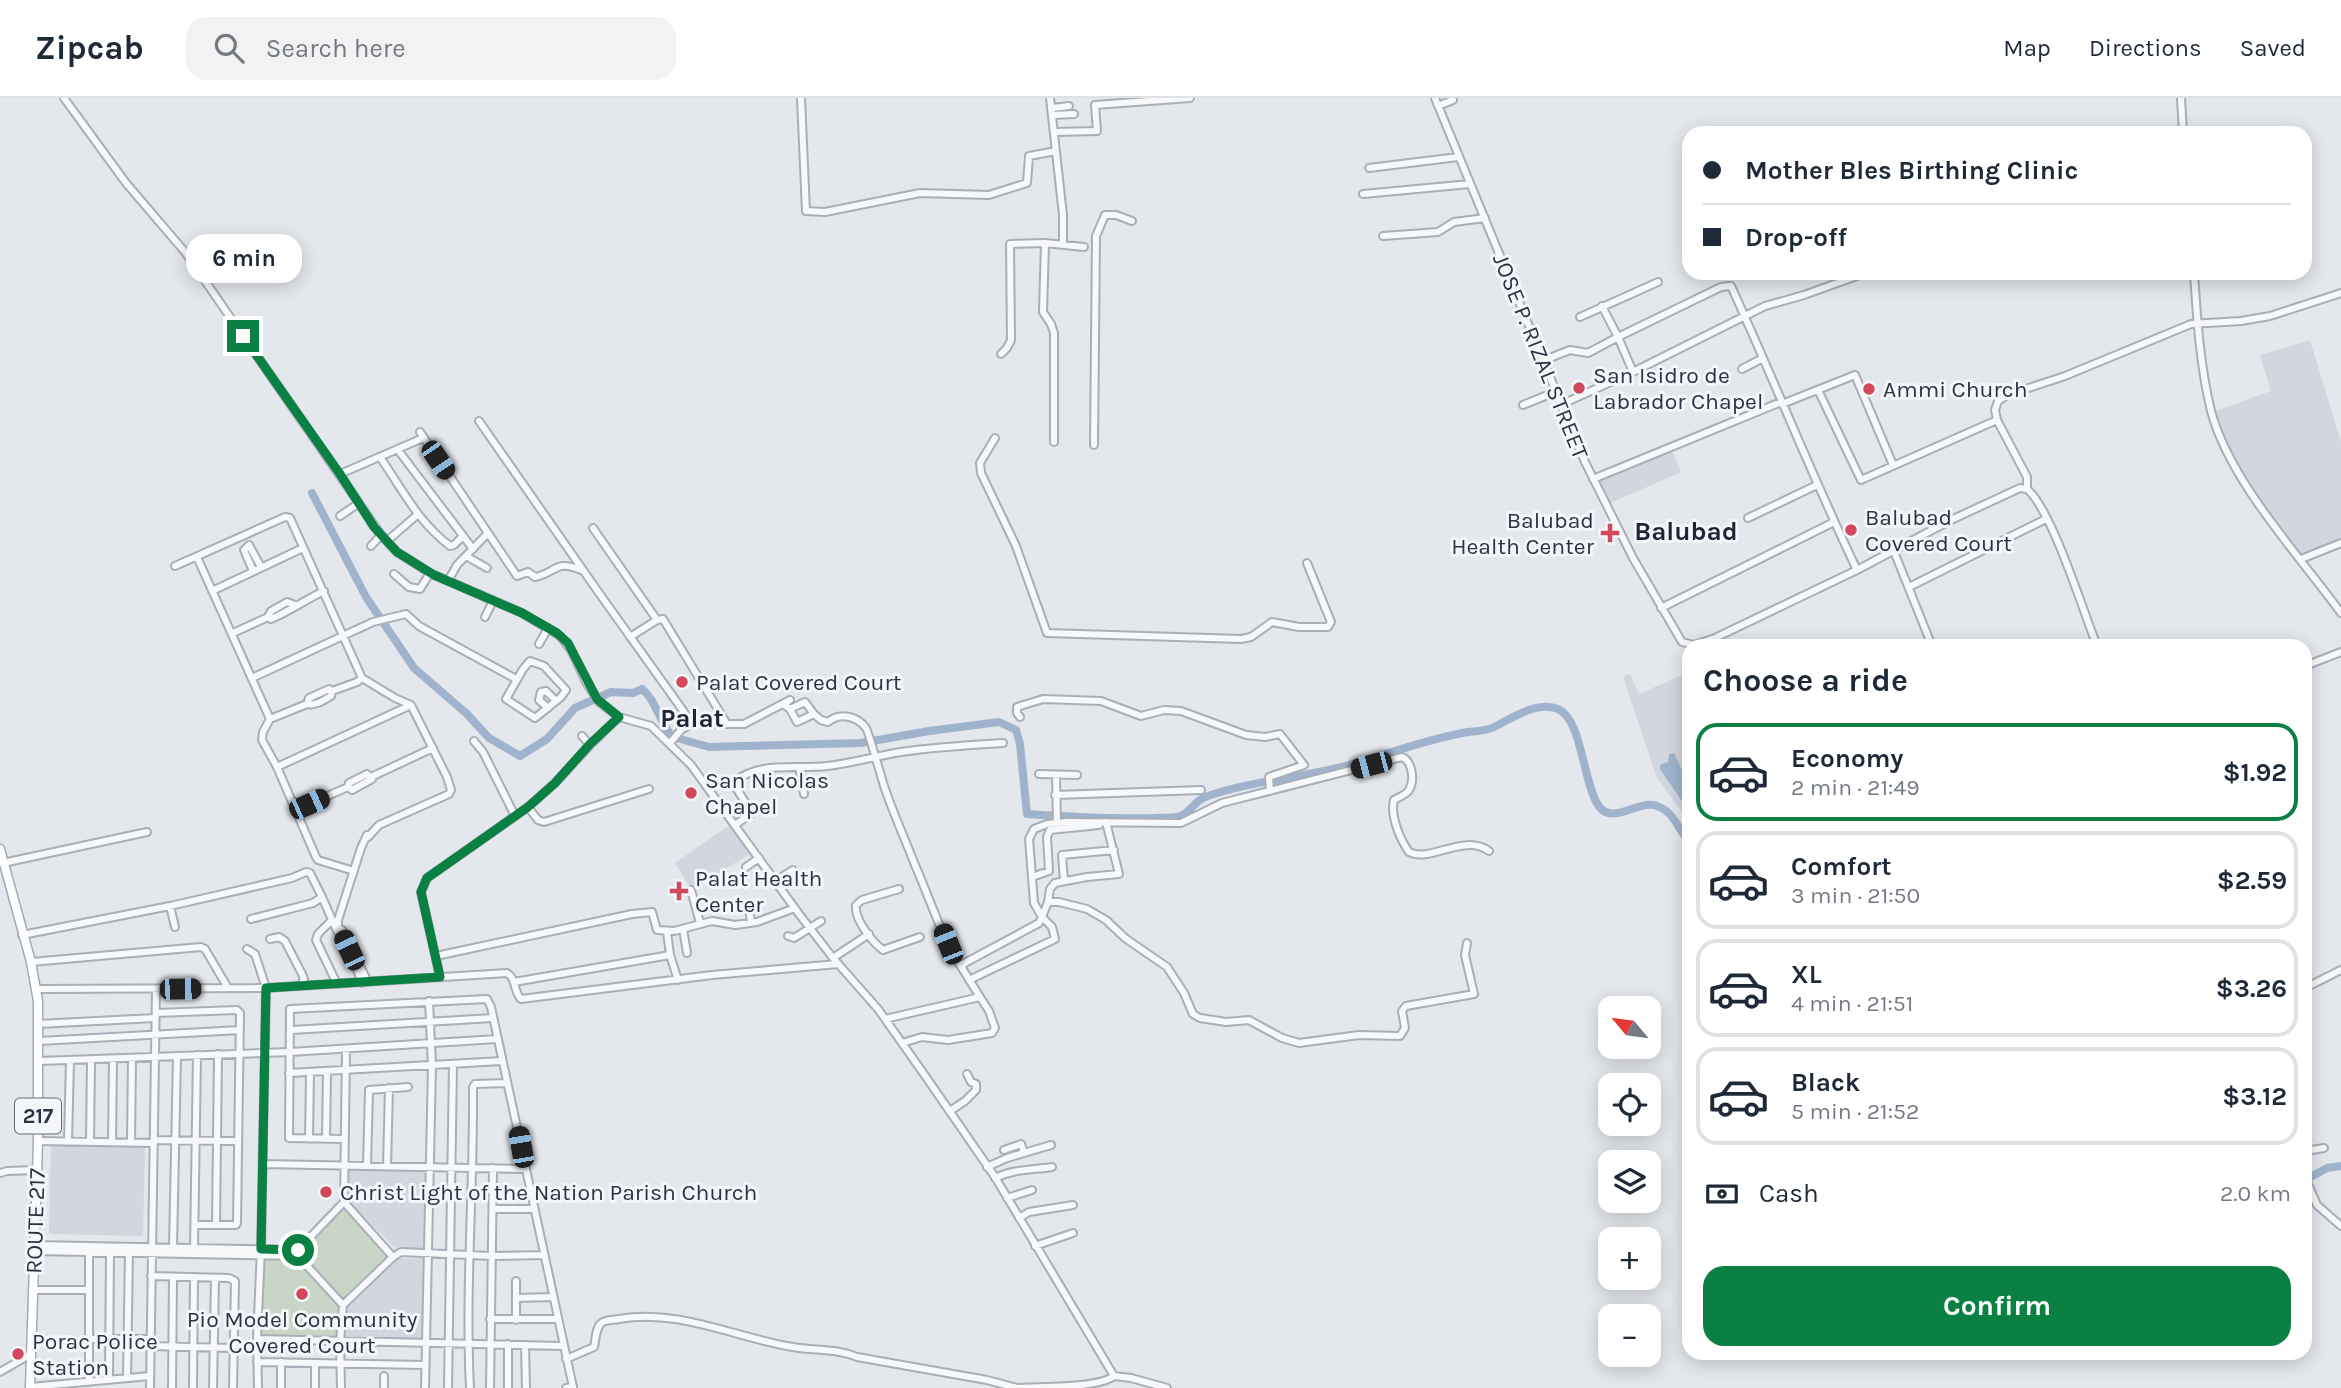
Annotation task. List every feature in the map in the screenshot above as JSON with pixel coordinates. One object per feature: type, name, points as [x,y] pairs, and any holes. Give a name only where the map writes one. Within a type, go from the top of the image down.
[{"type":"main road","name":"ROUTE 217","points":[[0,849],[37,989],[38,1141],[30,1387]]},
{"type":"street","points":[[64,98],[126,183],[185,253],[359,503],[397,552],[430,573],[548,628],[568,643],[595,696],[619,717],[651,726],[674,739],[794,908],[885,1019],[950,1111],[995,1178],[1114,1376]]},
{"type":"street","points":[[801,98],[806,211],[825,212],[919,193],[989,195],[1027,183],[1029,156],[1056,151]]},
{"type":"street","points":[[1050,98],[1063,215],[1063,245]]},
{"type":"street","points":[[1055,132],[1097,131],[1095,105],[1190,98]]},
{"type":"street","name":"JOSE P. RIZAL STREET","points":[[1435,98],[1560,405],[1593,479],[1661,608],[1682,641]]},
{"type":"street","points":[[2181,98],[2183,126]]},
{"type":"street","points":[[1438,106],[1453,100]]},
{"type":"street","points":[[1052,112],[1069,106]]},
{"type":"street","points":[[1052,112],[1074,114]]},
{"type":"street","points":[[1369,168],[1458,157]]},
{"type":"street","points":[[1363,194],[1469,184]]},
{"type":"street","points":[[1094,446],[1096,236],[1105,215],[1116,215],[1132,221]]},
{"type":"street","points":[[1383,236],[1438,232],[1454,222],[1485,218]]},
{"type":"street","points":[[1001,354],[1011,340],[1009,246],[1012,243],[1045,243],[1084,247]]},
{"type":"street","points":[[1045,243],[1043,312],[1054,333],[1054,442]]},
{"type":"street","points":[[1560,405],[1765,306],[1846,280]]},
{"type":"street","points":[[2194,280],[2197,322],[2212,413],[2220,433],[2235,465],[2272,525],[2341,613]]},
{"type":"street","points":[[1580,317],[1658,282]]},
{"type":"street","points":[[1542,361],[1570,350],[1588,353],[1721,287],[1731,286],[1816,485],[1857,570],[1893,549],[2020,488],[2027,489],[2046,519],[2093,639]]},
{"type":"street","points":[[2027,489],[2027,477],[1997,420],[1995,410],[1998,401],[2197,322],[2241,321],[2270,316],[2341,293]]},
{"type":"street","points":[[1602,306],[1633,372]]},
{"type":"street","points":[[1742,369],[1763,358]]},
{"type":"street","points":[[1593,479],[1855,375],[1893,465]]},
{"type":"street","points":[[1818,390],[1861,480],[1997,420]]},
{"type":"street","points":[[1524,405],[1555,392]]},
{"type":"street","points":[[479,421],[630,638],[674,696],[691,724]]},
{"type":"street","points":[[340,474],[398,450],[421,435],[518,577],[528,572],[535,577],[544,576],[555,567],[570,566],[583,571]]},
{"type":"street","points":[[995,438],[980,463],[981,473],[1016,546],[1047,633],[1241,639],[1251,637],[1272,622],[1299,627],[1328,627],[1331,622],[1307,563]]},
{"type":"street","points":[[398,450],[473,549]]},
{"type":"street","points":[[380,457],[417,515],[430,529],[450,546],[462,537]]},
{"type":"street","points":[[1748,517],[1816,485]]},
{"type":"street","points":[[340,516],[359,503]]},
{"type":"street","points":[[387,541],[417,515]]},
{"type":"street","points":[[175,566],[285,517],[290,519],[362,678],[411,705],[433,748],[450,786],[449,794],[373,830],[368,837],[367,835],[341,915],[342,930],[365,983]]},
{"type":"street","points":[[1909,587],[2046,519]]},
{"type":"street","points":[[1661,608],[1834,522]]},
{"type":"street","points":[[593,528],[657,620]]},
{"type":"street","points":[[448,581],[456,566],[488,533]]},
{"type":"street","points":[[371,545],[382,535]]},
{"type":"street","points":[[2301,559],[2341,543]]},
{"type":"street","points":[[253,571],[244,550],[249,545],[261,567]]},
{"type":"street","points":[[212,592],[303,548]]},
{"type":"street","points":[[1893,549],[1930,639]]},
{"type":"street","points":[[466,556],[487,568]]},
{"type":"street","points":[[197,557],[270,719]]},
{"type":"street","name":"JOSE P. RIZAL STREET","points":[[1712,639],[1857,570]]},
{"type":"street","points":[[394,574],[409,587],[420,589],[430,573]]},
{"type":"street","points":[[233,634],[268,617],[271,611],[287,602],[295,605],[324,591]]},
{"type":"street","points":[[485,617],[493,601]]},
{"type":"street","points":[[252,678],[343,635],[380,620],[406,614],[419,626],[516,679]]},
{"type":"street","points":[[630,638],[657,620],[663,619],[727,724]]},
{"type":"street","points":[[539,644],[548,628]]},
{"type":"street","points":[[2312,663],[2341,652]]},
{"type":"street","points":[[530,661],[552,674],[566,690],[556,701],[535,718],[508,702],[507,698],[516,679],[530,661]]},
{"type":"street","points":[[354,871],[318,860],[277,767],[262,740],[270,719],[325,700],[331,696],[332,691],[362,678]]},
{"type":"street","points":[[548,708],[539,700],[541,692],[546,691],[556,701]]},
{"type":"street","points":[[1020,717],[1016,711],[1018,705],[1034,701],[1101,701],[1141,716],[1164,710],[1181,711],[1245,735],[1265,737],[1280,734],[1304,765],[1270,776],[1270,786]]},
{"type":"street","points":[[674,739],[691,724],[744,724],[786,702],[797,722],[814,714]]},
{"type":"street","points":[[790,709],[805,702],[821,720],[828,722],[835,716],[844,715],[856,719],[868,729],[869,742],[900,830],[948,944],[989,1011],[995,1028],[992,1033],[948,1040],[922,1037],[902,1043]]},
{"type":"street","points":[[277,767],[411,705]]},
{"type":"street","points":[[440,977],[423,903],[423,884],[427,878],[528,807],[619,717]]},
{"type":"street","points":[[582,736],[590,744]]},
{"type":"street","points":[[474,741],[483,752],[515,816]]},
{"type":"street","points":[[736,825],[752,813],[734,785],[735,780],[769,768],[823,767],[874,756],[1003,743]]},
{"type":"street","points":[[295,810],[348,787],[352,790],[370,781],[371,777],[433,748]]},
{"type":"street","points":[[969,980],[1055,939],[1052,927],[1034,903],[1029,839],[1037,827],[1056,817],[1107,823],[1177,823],[1270,786],[1405,757],[1410,764],[1411,786],[1405,794],[1394,800],[1393,807],[1399,833],[1409,852],[1417,855],[1474,845],[1489,851]]},
{"type":"street","points":[[799,767],[804,794]]},
{"type":"street","points":[[1039,774],[1077,775]]},
{"type":"street","points":[[1056,817],[1057,776]]},
{"type":"street","points":[[528,807],[538,820],[544,822],[649,789]]},
{"type":"street","points":[[1058,795],[1201,790]]},
{"type":"street","points":[[962,968],[965,962],[1039,923],[1053,884],[1119,874],[1107,823]]},
{"type":"street","points":[[1032,877],[1049,871],[1047,837],[1050,830],[1107,823]]},
{"type":"street","points":[[4,863],[146,832]]},
{"type":"street","points":[[1064,881],[1062,855],[1114,850]]},
{"type":"street","points":[[746,867],[759,858]]},
{"type":"street","points":[[775,881],[793,870]]},
{"type":"street","points":[[22,934],[170,906],[295,877],[306,872],[310,873],[365,983]]},
{"type":"street","points":[[691,890],[700,923]]},
{"type":"street","points":[[898,890],[862,900],[856,905],[856,912],[869,934],[883,950],[920,937]]},
{"type":"street","points":[[251,919],[313,903],[322,897]]},
{"type":"street","points":[[1048,902],[1087,909],[1106,920],[1125,938],[1167,967],[1196,1016],[1226,1022],[1249,1020],[1282,1038],[1299,1042],[1364,1034],[1400,1036],[1405,1028],[1402,1011],[1406,1006],[1474,995],[1465,955],[1467,943]]},
{"type":"street","points":[[170,906],[175,927]]},
{"type":"street","points":[[436,956],[632,914],[652,912],[657,930],[667,932],[717,921],[736,925],[763,922],[794,908]]},
{"type":"street","points":[[749,909],[751,922]]},
{"type":"street","points":[[332,920],[318,934],[316,940],[337,984]]},
{"type":"street","points":[[788,936],[794,937],[821,921]]},
{"type":"street","points":[[683,929],[687,953]]},
{"type":"street","points":[[667,932],[670,955],[678,980]]},
{"type":"street","points":[[37,989],[266,988],[507,973],[521,999],[836,961],[869,934]]},
{"type":"street","points":[[270,939],[279,937],[285,941],[304,979],[300,985]]},
{"type":"street","points":[[31,962],[201,947],[205,949],[228,988]]},
{"type":"street","points":[[247,949],[255,954],[266,988],[258,1388]]},
{"type":"street","points":[[514,982],[670,955]]},
{"type":"street","points":[[2312,984],[2341,970]]},
{"type":"street","points":[[150,1388],[156,990]]},
{"type":"street","points":[[885,1019],[980,997]]},
{"type":"street","points":[[344,1139],[289,1136],[290,1009],[486,999],[493,1018],[573,1387],[566,1388]]},
{"type":"street","points":[[425,1388],[432,1066],[429,1001]]},
{"type":"street","points":[[38,1024],[237,1010],[240,1013],[237,1224],[195,1225]]},
{"type":"street","points":[[291,1030],[493,1018]]},
{"type":"street","points":[[39,1041],[240,1030]]},
{"type":"street","points":[[38,1061],[290,1052],[496,1039]]},
{"type":"street","points":[[346,1049],[344,1202],[393,1257]]},
{"type":"street","points":[[216,1225],[218,1054]]},
{"type":"street","points":[[194,1248],[197,1055]]},
{"type":"street","points":[[173,1247],[177,1056]]},
{"type":"street","points":[[131,1142],[132,1058]]},
{"type":"street","points":[[111,1142],[113,1059]]},
{"type":"street","points":[[68,1142],[70,1061]]},
{"type":"street","points":[[90,1142],[91,1061]]},
{"type":"street","points":[[289,1073],[502,1061]]},
{"type":"street","points":[[448,1388],[453,1065]]},
{"type":"street","points":[[326,1139],[327,1072]]},
{"type":"street","points":[[309,1139],[310,1073]]},
{"type":"street","points":[[950,1111],[976,1090],[976,1084],[971,1082],[967,1074]]},
{"type":"street","points":[[470,1388],[468,1344],[474,1087],[475,1084],[506,1083]]},
{"type":"street","points":[[367,1166],[368,1091],[408,1087]]},
{"type":"street","points":[[387,1166],[389,1088]]},
{"type":"street","points":[[38,1141],[238,1141]]},
{"type":"street","points":[[987,1167],[1005,1151],[1024,1152],[1051,1145]]},
{"type":"street","points":[[2312,1150],[2324,1148]]},
{"type":"street","points":[[263,1164],[524,1168]]},
{"type":"street","points":[[995,1178],[1009,1171],[1052,1167]]},
{"type":"street","points":[[490,1388],[493,1168]]},
{"type":"street","points":[[0,1173],[36,1170]]},
{"type":"street","points":[[1007,1198],[1032,1190]]},
{"type":"street","points":[[2312,1194],[2317,1205],[2341,1226]]},
{"type":"street","points":[[298,1253],[344,1202]]},
{"type":"street","points":[[1019,1217],[1029,1212],[1073,1205]]},
{"type":"street","points":[[493,1209],[534,1209]]},
{"type":"street","points":[[1035,1246],[1073,1233]]},
{"type":"street","points":[[89,1248],[129,1252],[173,1247],[298,1253],[343,1305]]},
{"type":"street","points":[[34,1248],[261,1251]]},
{"type":"street","points":[[89,1248],[89,1382]]},
{"type":"street","points":[[108,1380],[110,1251]]},
{"type":"street","points":[[127,1378],[129,1252]]},
{"type":"street","points":[[341,1388],[340,1342],[343,1305],[393,1257],[401,1252],[491,1256],[544,1255]]},
{"type":"street","points":[[151,1276],[232,1278],[236,1282],[233,1388]]},
{"type":"street","points":[[172,1388],[173,1277]]},
{"type":"street","points":[[193,1388],[194,1278]]},
{"type":"street","points":[[213,1388],[215,1278]]},
{"type":"street","points":[[516,1281],[516,1320]]},
{"type":"street","points":[[33,1290],[89,1290]]},
{"type":"street","points":[[516,1298],[552,1297]]},
{"type":"street","points":[[566,1359],[594,1347],[598,1327],[602,1322],[628,1318],[663,1318],[793,1348],[845,1352],[857,1357],[1018,1388],[1094,1384],[1108,1381],[1114,1376],[1167,1388]]},
{"type":"street","points":[[490,1319],[558,1319]]},
{"type":"street","points":[[89,1339],[128,1338],[172,1347],[233,1348]]},
{"type":"street","points":[[257,1339],[426,1345],[448,1343],[563,1346]]},
{"type":"street","points":[[508,1344],[508,1388]]},
{"type":"street","points":[[525,1345],[526,1388]]},
{"type":"street","points":[[0,1372],[31,1354]]},
{"type":"street","points":[[257,1362],[425,1365]]},
{"type":"street","points":[[281,1362],[281,1388]]},
{"type":"street","points":[[315,1363],[316,1388]]},
{"type":"street","points":[[30,1387],[150,1376]]},
{"type":"street","points":[[384,1376],[384,1388]]},
{"type":"shaded area","points":[[2310,340],[2341,442],[2341,541],[2298,557],[2230,454],[2213,412],[2271,391],[2260,355]]},
{"type":"shaded area","points":[[1670,447],[1681,472],[1606,505],[1595,479]]},
{"type":"shaded area","points":[[1630,674],[1639,694],[1682,675],[1682,812],[1657,778],[1623,677]]},
{"type":"shaded area","points":[[731,824],[751,853],[692,890],[675,863]]},
{"type":"shaded area","points":[[51,1144],[145,1146],[143,1236],[49,1234]]},
{"type":"shaded area","points":[[347,1170],[425,1171],[424,1249],[394,1247],[358,1211],[347,1198]]},
{"type":"shaded area","points":[[424,1258],[421,1339],[344,1338],[345,1311],[348,1304],[392,1262],[399,1259]]},
{"type":"green space","points":[[344,1202],[393,1257],[343,1305],[340,1342],[257,1339],[261,1254],[298,1250]]},
{"type":"water","points":[[1674,753],[1682,770],[1682,801],[1660,769],[1660,765],[1668,762],[1669,754]]},
{"type":"waterway","points":[[312,493],[366,597],[414,668],[467,714],[489,738],[520,756],[547,739],[575,708],[611,692],[633,693],[642,689],[673,737],[709,747],[861,743],[999,722],[1016,730],[1020,744],[1027,814],[1171,818],[1184,814],[1201,799],[1222,792],[1328,770],[1437,739],[1488,729],[1533,709],[1550,707],[1566,715],[1572,725],[1593,795],[1604,811],[1618,813],[1642,806],[1657,806],[1672,817],[1682,832]]},
{"type":"waterway","points":[[2312,1176],[2327,1168],[2341,1166]]},
{"type":"place","name":"San Isidro de Labrador Chapel","points":[[1579,388]]},
{"type":"place","name":"Ammi Church","points":[[1869,389]]},
{"type":"place","name":"Balubad Covered Court","points":[[1851,530]]},
{"type":"place","name":"Balubad Health Center","points":[[1610,533]]},
{"type":"place","name":"Palat Covered Court","points":[[682,682]]},
{"type":"place","name":"San Nicolas Chapel","points":[[691,793]]},
{"type":"place","name":"Palat Health Center","points":[[679,891]]},
{"type":"place","name":"Christ Light of the Nation Parish Church","points":[[326,1192]]},
{"type":"place","name":"Pio Model Community Covered Court","points":[[302,1294]]},
{"type":"place","name":"Porac Police Station","points":[[18,1354]]},
{"type":"district","name":"Balubad","points":[[1686,531]]},
{"type":"district","name":"Palat","points":[[692,718]]},
{"type":"route","points":[[243,336],[374,527],[397,552],[434,575],[522,613],[557,633],[568,643],[593,694],[619,717],[528,807],[427,878],[421,892],[440,977],[266,988],[261,1249],[298,1250]]}]
